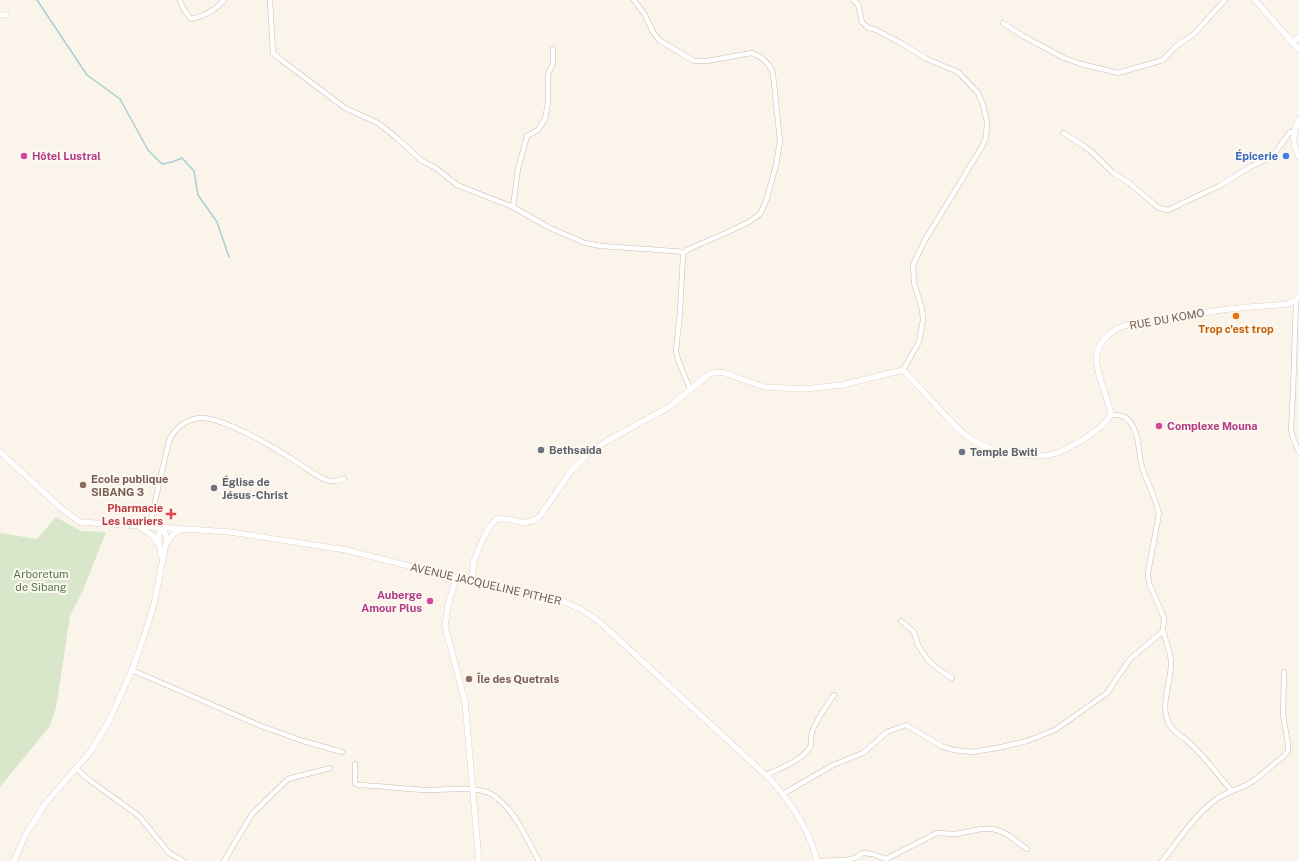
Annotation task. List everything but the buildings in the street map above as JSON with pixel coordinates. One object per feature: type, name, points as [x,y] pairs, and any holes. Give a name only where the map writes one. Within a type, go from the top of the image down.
[{"type":"street","points":[[180,0],[183,8],[191,19],[214,11],[224,0]]},
{"type":"street","points":[[270,0],[273,53],[345,108],[378,123],[422,161],[436,168],[457,185],[513,207],[550,228],[585,243],[601,246],[685,252],[749,222],[760,214],[763,208],[776,165],[780,141],[773,74],[766,61],[760,56],[752,53],[701,62],[688,58],[659,40],[653,32],[645,15],[634,0]]},
{"type":"street","points":[[473,580],[474,561],[489,527],[494,521],[501,519],[525,522],[536,520],[571,471],[588,454],[607,441],[669,407],[690,388],[708,375],[715,372],[726,373],[764,386],[804,389],[842,385],[903,370],[916,348],[922,329],[923,315],[914,283],[913,266],[924,240],[983,145],[986,137],[987,122],[983,105],[978,93],[958,72],[927,59],[881,32],[868,28],[862,22],[858,4],[854,0]]},
{"type":"street","points":[[1002,23],[1064,58],[1081,64],[1118,73],[1163,60],[1176,46],[1193,35],[1225,0]]},
{"type":"street","points":[[1255,0],[1299,50]]},
{"type":"street","points":[[1292,42],[1299,37]]},
{"type":"street","points":[[513,207],[518,169],[527,136],[538,130],[545,119],[548,103],[548,74],[553,63],[553,49]]},
{"type":"street","points":[[1299,119],[1294,132],[1294,145],[1299,157]]},
{"type":"street","points":[[1063,133],[1084,146],[1113,173],[1128,182],[1159,208],[1168,210],[1218,186],[1252,166],[1273,156],[1290,132],[1294,132]]},
{"type":"street","points":[[685,252],[682,261],[680,312],[676,351],[678,360],[690,388]]},
{"type":"street","points":[[1298,298],[1291,429],[1299,452]]},
{"type":"street","name":"RUE DU KOMO","points":[[1111,415],[1097,357],[1099,347],[1102,342],[1114,331],[1122,327],[1207,312],[1288,304],[1298,298]]},
{"type":"street","points":[[903,370],[964,434],[980,444],[1006,452],[1034,456],[1057,453],[1072,447],[1093,433],[1105,423],[1111,415],[1126,417],[1138,440],[1143,468],[1157,506],[1158,514],[1148,573],[1148,583],[1164,618],[1163,631],[1171,661],[1165,710],[1166,719],[1171,728],[1197,749],[1210,762],[1220,778],[1232,791]]},
{"type":"street","points":[[149,527],[169,441],[172,434],[183,424],[199,418],[214,420],[225,424],[273,449],[326,480],[337,481],[344,479]]},
{"type":"street","name":"AVENUE JACQUELINE PITHER","points":[[0,452],[56,504],[80,522],[139,527],[207,529],[242,533],[346,550],[456,578],[473,580],[560,600],[574,606],[596,619],[766,775],[783,794],[806,830],[817,861]]},
{"type":"street","points":[[139,527],[152,534],[162,546]]},
{"type":"street","points":[[14,861],[25,836],[39,812],[77,769],[106,728],[132,670],[154,604],[162,561],[162,546],[158,536],[160,530],[163,528]]},
{"type":"street","points":[[162,546],[174,533],[185,528]]},
{"type":"street","points":[[456,578],[448,605],[445,626],[464,698],[479,861]]},
{"type":"street","points":[[901,621],[914,632],[918,645],[928,660],[952,678]]},
{"type":"street","points":[[783,794],[833,765],[862,753],[887,732],[906,725],[943,747],[972,752],[1027,741],[1055,730],[1107,693],[1130,659],[1163,631]]},
{"type":"street","points":[[132,670],[261,726],[303,741],[342,752]]},
{"type":"street","points":[[1162,861],[1176,845],[1191,823],[1214,801],[1223,795],[1250,783],[1284,756],[1288,751],[1283,715],[1284,672]]},
{"type":"street","points":[[766,775],[791,764],[809,749],[811,745],[811,734],[817,720],[834,695]]},
{"type":"street","points":[[355,764],[355,783],[358,785],[426,790],[473,790],[483,791],[494,795],[515,818],[539,861]]},
{"type":"street","points":[[224,861],[252,814],[288,779],[330,768]]},
{"type":"street","points":[[77,769],[88,779],[139,816],[169,853],[183,861]]},
{"type":"street","points":[[817,861],[846,860],[855,858],[863,853],[872,854],[886,859],[937,833],[956,834],[981,829],[994,829],[1000,831],[1027,849]]},
{"type":"green space","name":"Arboretum de Sibang","points":[[56,517],[81,531],[106,532],[83,590],[70,616],[56,708],[50,726],[0,787],[0,533],[37,539]]},
{"type":"waterway","points":[[37,0],[87,75],[120,99],[148,150],[162,164],[182,158],[194,171],[198,195],[217,222],[229,257]]},
{"type":"place","name":"Hôtel Lustral","points":[[24,156]]},
{"type":"place","name":"Épicerie","points":[[1286,156]]},
{"type":"place","name":"Trop c'est trop","points":[[1236,316]]},
{"type":"place","name":"Complexe Mouna","points":[[1159,426]]},
{"type":"place","name":"Bethsaida","points":[[541,450]]},
{"type":"place","name":"Temple Bwiti","points":[[962,452]]},
{"type":"place","name":"Ecole publique SIBANG 3","points":[[83,485]]},
{"type":"place","name":"Église de Jésus-Christ","points":[[214,488]]},
{"type":"place","name":"Pharmacie Les lauriers","points":[[171,514]]},
{"type":"place","name":"Auberge Amour Plus","points":[[430,601]]},
{"type":"place","name":"Île des Quetrals","points":[[469,679]]}]
